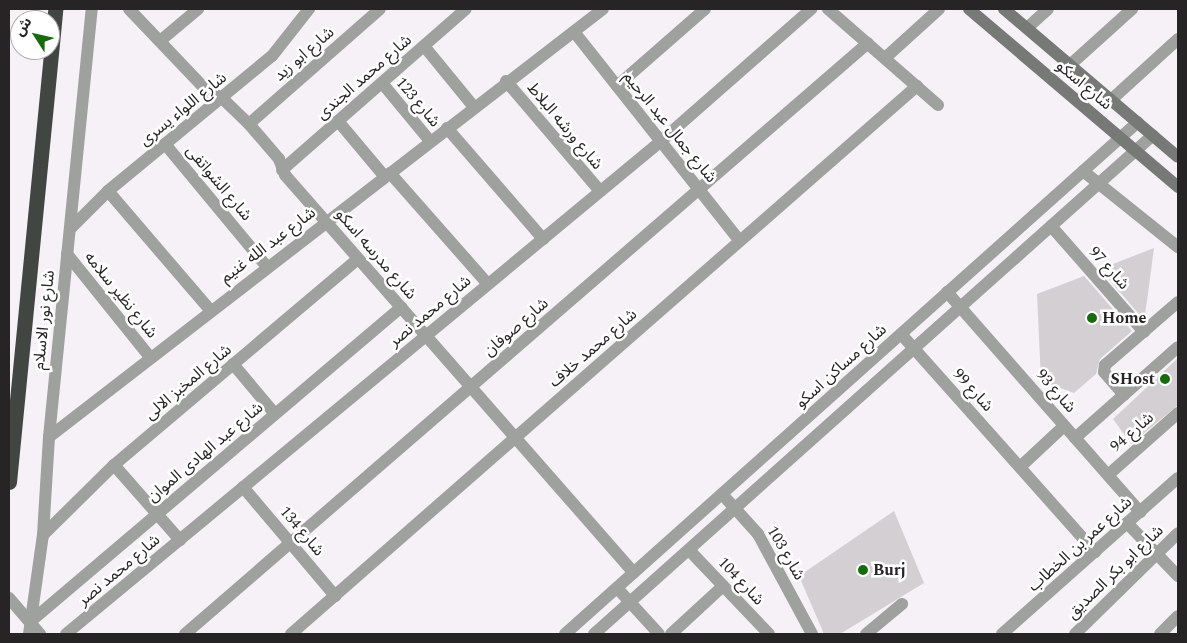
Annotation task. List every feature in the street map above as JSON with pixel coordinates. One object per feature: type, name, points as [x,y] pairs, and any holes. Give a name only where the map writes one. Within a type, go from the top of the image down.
[{"type":"highway","points":[[9,482],[55,9]]},
{"type":"main road","name":"شارع اسكو","points":[[968,9],[1178,187]]},
{"type":"main road","name":"شارع اسكو","points":[[1004,9],[1178,157]]},
{"type":"street","name":"شارع نور الاسلام","points":[[29,628],[43,535],[49,437],[92,9]]},
{"type":"street","name":"شارع مدرسه اسكو","points":[[129,9],[207,91],[222,98],[249,124],[279,159],[282,170],[326,222],[634,573]]},
{"type":"street","points":[[160,41],[198,9]]},
{"type":"street","name":"شارع اللواء يسرى","points":[[70,228],[108,191],[272,56],[308,9]]},
{"type":"street","name":"شارع ابو زيد","points":[[249,124],[380,9]]},
{"type":"street","name":"شارع محمد الجندى","points":[[282,170],[466,9]]},
{"type":"street","name":"شارع عبد الله غنيم","points":[[49,437],[149,356],[387,175],[556,42],[575,33],[603,9]]},
{"type":"street","points":[[617,86],[705,9]]},
{"type":"street","name":"شارع محمد نصر","points":[[66,634],[661,141],[811,9]]},
{"type":"street","points":[[828,9],[938,105]]},
{"type":"street","points":[[885,58],[939,9]]},
{"type":"street","points":[[1026,28],[1048,9]]},
{"type":"street","points":[[1070,64],[1132,9]]},
{"type":"street","name":"شارع جمال عبد الرحيم","points":[[575,33],[740,240]]},
{"type":"street","points":[[1111,100],[1178,39]]},
{"type":"street","name":"شارع صوفان","points":[[186,634],[868,43]]},
{"type":"street","points":[[424,46],[474,107]]},
{"type":"street","name":"شارع ورشه البلاط","points":[[506,81],[600,191]]},
{"type":"street","name":"شارع 123","points":[[382,83],[430,141]]},
{"type":"street","name":"شارع محمد خلاف","points":[[291,634],[917,86]]},
{"type":"street","points":[[338,121],[488,284]]},
{"type":"street","name":"شارع مساكن اسكو","points":[[565,634],[1138,122]]},
{"type":"street","points":[[447,128],[543,239]]},
{"type":"street","points":[[594,634],[1153,135]]},
{"type":"street","name":"شارع الشواتفى","points":[[165,144],[267,266]]},
{"type":"street","points":[[1083,171],[1178,247]]},
{"type":"street","points":[[108,191],[210,310]]},
{"type":"street","name":"شارع 97","points":[[1050,226],[1144,332]]},
{"type":"street","name":"شارع نظير سلامه","points":[[67,254],[149,356]]},
{"type":"street","name":"شارع المخبز الالى","points":[[43,535],[114,465],[358,259]]},
{"type":"street","name":"شارع 93","points":[[947,292],[1140,512]]},
{"type":"street","points":[[1124,395],[1104,367],[1178,302]]},
{"type":"street","name":"شارع عبد الهادى الموان","points":[[29,628],[158,514],[401,307]]},
{"type":"street","name":"شارع 99","points":[[901,334],[1095,552]]},
{"type":"street","points":[[1075,438],[1178,347]]},
{"type":"street","points":[[233,364],[274,414]]},
{"type":"street","name":"شارع 94","points":[[1108,475],[1178,413]]},
{"type":"street","points":[[1020,467],[1064,426]]},
{"type":"street","points":[[114,465],[180,540]]},
{"type":"street","name":"شارع عمر بن الخطاب","points":[[1002,634],[1178,478]]},
{"type":"street","name":"شارع 134","points":[[243,487],[335,596]]},
{"type":"street","name":"شارع 103","points":[[722,494],[736,508],[771,555],[812,634]]},
{"type":"street","points":[[1127,523],[1178,576]]},
{"type":"street","name":"شارع ابو بكر الصديق","points":[[1074,634],[1178,533]]},
{"type":"street","name":"شارع 104","points":[[689,550],[769,634]]},
{"type":"street","points":[[671,634],[723,586]]},
{"type":"street","points":[[617,588],[658,634]]},
{"type":"street","points":[[9,598],[29,628],[40,634]]},
{"type":"street","points":[[866,634],[902,604]]},
{"type":"street","points":[[1160,634],[1178,616]]},
{"type":"building","points":[[1154,248],[1147,301],[1144,320],[1100,269]]},
{"type":"building","name":"Home","points":[[1084,276],[1132,331],[1100,359],[1096,374],[1074,393],[1041,381],[1037,294]]},
{"type":"building","name":"SHost","points":[[1178,358],[1178,405],[1131,444],[1113,419]]},
{"type":"building","name":"Burj","points":[[894,511],[924,583],[840,634],[824,634],[799,576]]},
{"type":"place","name":"Home","points":[[1092,318]]},
{"type":"place","name":"SHost","points":[[1165,379]]},
{"type":"place","name":"Burj","points":[[863,570]]}]
